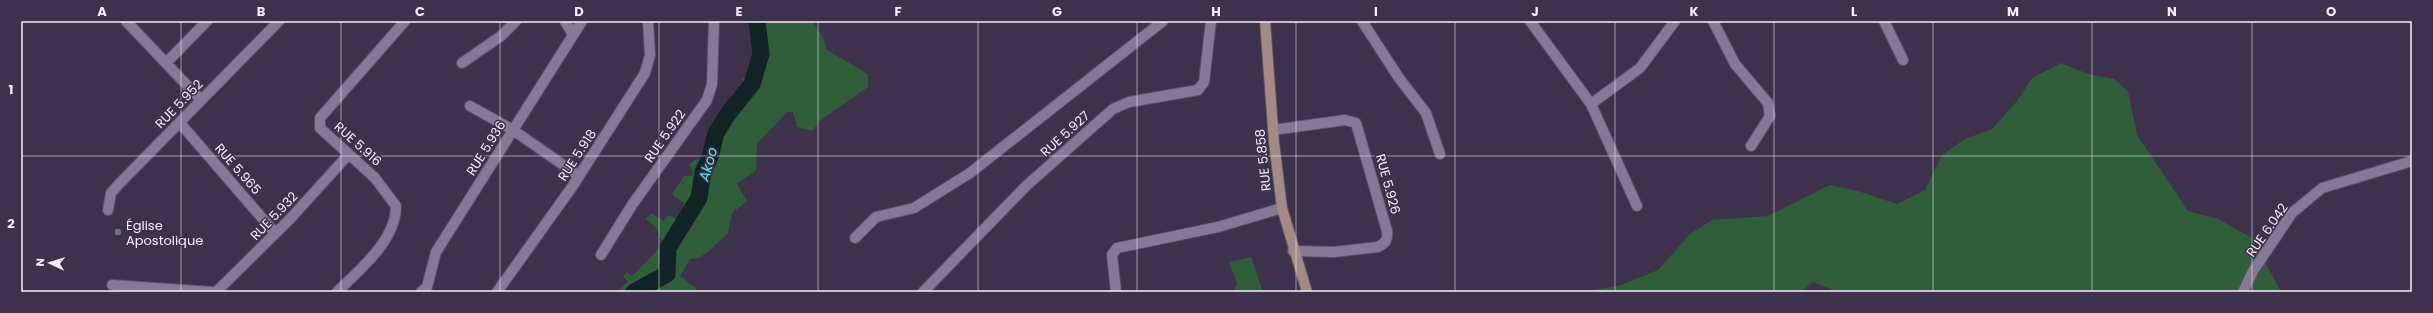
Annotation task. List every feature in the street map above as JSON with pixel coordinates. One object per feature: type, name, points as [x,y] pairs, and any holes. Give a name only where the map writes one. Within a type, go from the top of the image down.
[{"type":"street","points":[[126,21],[201,100]]},
{"type":"street","points":[[166,63],[207,21]]},
{"type":"street","name":"RUE 5.952","points":[[108,210],[111,193],[279,21]]},
{"type":"street","name":"RUE 5.916","points":[[337,292],[376,254],[388,233],[396,210],[395,202],[375,178],[320,128],[320,118],[405,21]]},
{"type":"street","points":[[462,63],[501,36],[516,21]]},
{"type":"street","points":[[565,21],[573,35]]},
{"type":"street","name":"RUE 5.936","points":[[421,292],[427,286],[436,252],[582,21]]},
{"type":"street","name":"RUE 5.918","points":[[497,292],[580,176],[645,73],[650,55],[648,21]]},
{"type":"street","name":"RUE 5.922","points":[[601,254],[632,205],[707,100],[712,84],[714,21]]},
{"type":"street","points":[[855,238],[876,217],[914,208],[970,173],[1163,21]]},
{"type":"street","name":"RUE 5.927","points":[[923,292],[1026,186],[1113,109],[1129,102],[1198,90],[1204,82],[1211,21]]},
{"type":"street","name":"RUE 5.858","points":[[1265,21],[1273,130],[1282,208],[1293,251],[1307,292]]},
{"type":"street","points":[[1362,21],[1399,78],[1426,113],[1440,154]]},
{"type":"street","points":[[1530,21],[1590,104],[1637,206]]},
{"type":"street","points":[[1590,104],[1640,68],[1675,21]]},
{"type":"street","points":[[1713,21],[1735,64],[1768,103],[1770,116],[1751,146]]},
{"type":"street","points":[[1884,21],[1903,60]]},
{"type":"street","points":[[470,106],[513,130],[580,176]]},
{"type":"street","name":"RUE 5.926","points":[[1273,130],[1345,120],[1356,123],[1387,230],[1388,238],[1384,244],[1378,247],[1334,252],[1293,251]]},
{"type":"street","name":"RUE 5.965","points":[[180,123],[275,234]]},
{"type":"street","name":"RUE 5.932","points":[[216,292],[275,234],[348,155]]},
{"type":"street","name":"RUE 6.042","points":[[2243,292],[2253,271],[2292,213],[2322,188],[2412,160]]},
{"type":"street","points":[[1116,292],[1112,255],[1118,248],[1218,227],[1282,208]]},
{"type":"street","points":[[112,285],[213,292]]},
{"type":"green space","points":[[744,21],[812,21],[823,37],[827,50],[868,74],[868,87],[821,120],[812,131],[797,127],[793,112],[787,112],[757,144],[756,170],[737,184],[747,201],[732,213],[728,233],[709,251],[699,258],[690,259],[680,276],[697,289],[694,292],[617,292],[628,282],[623,276],[627,272],[632,276],[663,244],[657,229],[646,219],[651,213],[664,221],[668,215],[678,219],[685,204],[672,194],[684,176],[692,176],[693,172],[689,165],[693,161],[699,159],[707,148],[717,122],[745,85],[742,79],[749,76],[755,66],[750,63],[752,57],[758,56],[755,23]]},
{"type":"green space","points":[[2061,63],[2088,74],[2114,79],[2128,91],[2137,135],[2188,211],[2218,219],[2252,238],[2280,290],[2278,292],[1838,292],[1814,282],[1800,292],[1582,292],[1621,285],[1658,270],[1690,234],[1712,220],[1768,216],[1830,185],[1861,192],[1897,204],[1925,190],[1942,155],[1965,139],[1992,129],[2017,101],[2032,78]]},
{"type":"green space","points":[[1251,257],[1263,292],[1234,292],[1237,283],[1229,262]]},
{"type":"waterway","name":"Akoo","points":[[634,292],[667,274],[668,248],[699,198],[703,172],[710,157],[716,133],[728,114],[752,84],[761,54],[757,21]]},
{"type":"place","name":"Église Apostolique","points":[[118,232]]}]
